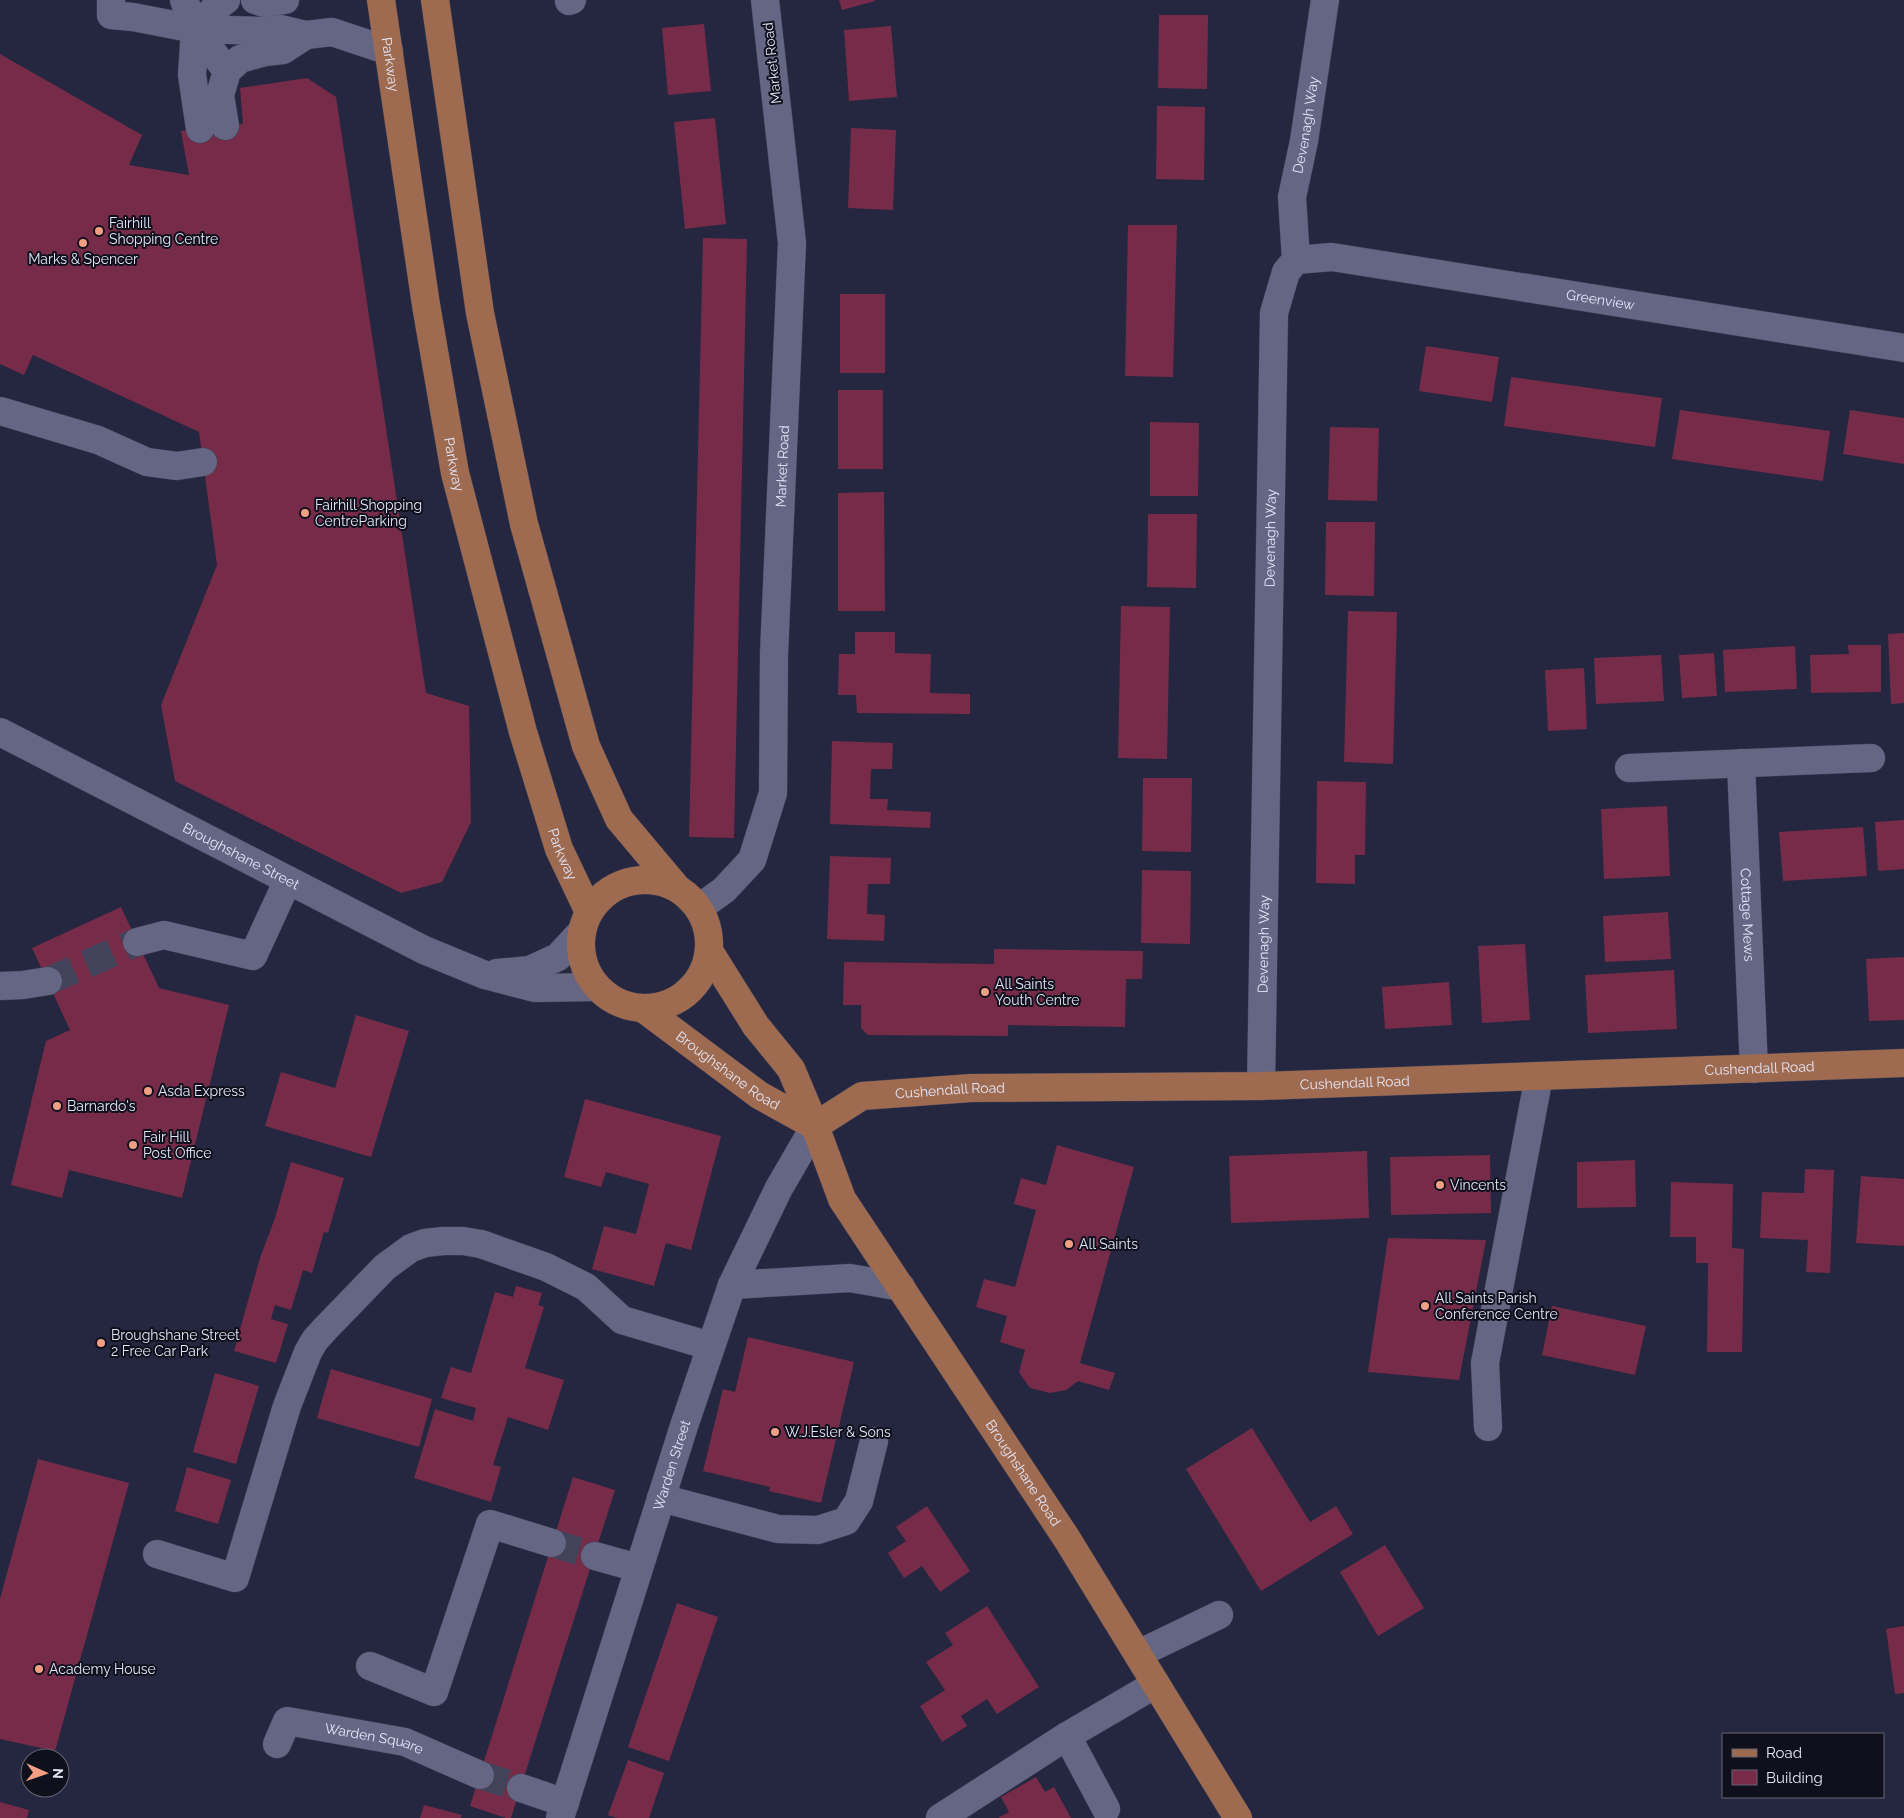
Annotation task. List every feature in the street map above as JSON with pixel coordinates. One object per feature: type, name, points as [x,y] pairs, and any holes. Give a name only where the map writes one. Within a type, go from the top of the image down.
[{"type":"main road","name":"Parkway","points":[[381,0],[426,305],[455,473],[523,732],[559,849],[585,921]]},
{"type":"main road","points":[[435,0],[480,313],[527,534],[586,746],[619,819],[677,888]]},
{"type":"main road","points":[[638,880],[658,881],[677,888],[689,896],[698,908],[709,931],[709,951],[705,970],[687,993],[680,999],[662,1007],[644,1009],[627,1006],[610,999],[597,987],[586,970],[581,951],[585,921],[602,896],[619,885],[638,880]]},
{"type":"main road","name":"Broughshane Road","points":[[709,951],[756,1026],[791,1069],[815,1126],[842,1199],[1067,1539],[1238,1818]]},
{"type":"main road","name":"Broughshane Road","points":[[644,1009],[759,1095],[815,1126]]},
{"type":"main road","name":"Cushendall Road","points":[[815,1126],[862,1096],[971,1088],[1261,1086],[1904,1063]]},
{"type":"street","points":[[111,0],[111,15],[133,17],[195,29],[261,31],[282,29],[306,35],[332,32],[389,51]]},
{"type":"street","points":[[184,0],[195,29],[227,71]]},
{"type":"street","points":[[226,0],[213,10],[195,29],[192,75],[212,127],[227,71],[240,59],[265,52],[283,50],[306,35]]},
{"type":"street","points":[[254,0],[264,3],[285,0]]},
{"type":"street","name":"Market Road","points":[[698,908],[724,890],[752,860],[773,793],[774,654],[792,243],[765,0]]},
{"type":"street","name":"Devenagh Way","points":[[1261,1086],[1274,313],[1286,272],[1296,260],[1292,196],[1304,141],[1325,0]]},
{"type":"street","name":"Greenview","points":[[1296,260],[1332,256],[1904,348]]},
{"type":"street","points":[[0,412],[98,440],[147,462],[178,466],[203,462]]},
{"type":"street","name":"Broughshane Street","points":[[0,732],[424,950],[485,974],[535,988],[597,987]]},
{"type":"street","points":[[1629,768],[1871,758]]},
{"type":"street","name":"Cottage Mews","points":[[1741,764],[1754,1068]]},
{"type":"street","points":[[137,942],[164,935],[253,956],[288,880]]},
{"type":"street","name":"Broughshane Street","points":[[485,974],[530,970],[558,957],[585,921]]},
{"type":"street","points":[[0,986],[23,986],[48,981]]},
{"type":"street","points":[[1488,1426],[1485,1363],[1539,1076]]},
{"type":"street","name":"Warden Street","points":[[563,1810],[660,1498],[710,1346],[732,1286],[779,1188],[815,1126]]},
{"type":"street","points":[[157,1554],[235,1578],[287,1406],[308,1352],[315,1340],[385,1267],[411,1248],[443,1240],[481,1244],[546,1267],[586,1287],[622,1320],[710,1346]]},
{"type":"street","points":[[732,1286],[850,1278],[901,1287]]},
{"type":"street","points":[[660,1498],[778,1529],[818,1530],[846,1521],[859,1501],[874,1441]]},
{"type":"street","points":[[370,1666],[434,1692],[490,1524],[552,1543]]},
{"type":"street","points":[[595,1556],[638,1568]]},
{"type":"street","points":[[1138,1654],[1219,1615]]},
{"type":"street","points":[[940,1818],[1067,1736],[1156,1684]]},
{"type":"street","name":"Warden Square","points":[[277,1744],[287,1722],[405,1742],[480,1775]]},
{"type":"street","points":[[1067,1736],[1106,1809]]},
{"type":"street","points":[[521,1788],[563,1810]]},
{"type":"building","points":[[839,0],[875,0],[875,1],[842,10]]},
{"type":"building","points":[[1159,15],[1208,15],[1207,89],[1158,88]]},
{"type":"building","points":[[704,24],[711,91],[668,95],[662,28]]},
{"type":"building","points":[[891,26],[897,97],[849,101],[844,30]]},
{"type":"building","name":"Fairhill Shopping CentreParking","points":[[0,54],[142,135],[129,165],[189,175],[181,131],[243,124],[240,88],[307,78],[336,97],[426,693],[469,706],[471,822],[442,882],[401,893],[175,781],[161,705],[217,565],[199,432],[33,355],[24,375],[0,364]]},
{"type":"building","points":[[1157,106],[1205,107],[1204,180],[1156,179]]},
{"type":"building","points":[[715,118],[726,224],[685,229],[674,122]]},
{"type":"building","points":[[851,128],[896,130],[893,210],[848,208]]},
{"type":"building","points":[[1128,225],[1177,225],[1173,377],[1125,376]]},
{"type":"building","points":[[703,238],[747,239],[734,838],[689,837]]},
{"type":"building","points":[[840,294],[885,294],[885,373],[840,373]]},
{"type":"building","points":[[1426,346],[1499,357],[1492,402],[1419,391]]},
{"type":"building","points":[[1511,377],[1662,398],[1655,447],[1504,426]]},
{"type":"building","points":[[838,390],[883,390],[883,469],[838,469]]},
{"type":"building","points":[[1680,410],[1830,431],[1823,481],[1672,459]]},
{"type":"building","points":[[1850,410],[1904,418],[1904,464],[1843,454]]},
{"type":"building","points":[[1150,422],[1199,423],[1198,496],[1150,496]]},
{"type":"building","points":[[1330,427],[1379,428],[1377,501],[1328,500]]},
{"type":"building","points":[[884,492],[885,611],[838,611],[838,493]]},
{"type":"building","points":[[1148,514],[1197,514],[1196,588],[1147,587]]},
{"type":"building","points":[[1326,522],[1375,522],[1374,596],[1325,595]]},
{"type":"building","points":[[1121,606],[1170,607],[1167,759],[1118,758]]},
{"type":"building","points":[[1348,611],[1397,612],[1393,764],[1344,762]]},
{"type":"building","points":[[855,632],[895,632],[895,653],[931,654],[930,693],[970,694],[970,714],[857,713],[856,695],[838,695],[839,654],[855,654]]},
{"type":"building","points":[[1904,633],[1904,703],[1891,704],[1888,634]]},
{"type":"building","points":[[1848,645],[1881,645],[1881,692],[1811,693],[1810,655],[1849,654]]},
{"type":"building","points":[[1795,646],[1797,689],[1725,692],[1723,650]]},
{"type":"building","points":[[1714,653],[1717,696],[1682,698],[1679,655]]},
{"type":"building","points":[[1661,655],[1664,701],[1596,704],[1594,658]]},
{"type":"building","points":[[1584,668],[1587,729],[1548,731],[1545,670]]},
{"type":"building","points":[[832,741],[893,743],[892,769],[871,769],[870,799],[888,799],[887,810],[931,812],[930,828],[830,824]]},
{"type":"building","points":[[1143,778],[1192,778],[1191,852],[1142,851]]},
{"type":"building","points":[[1317,781],[1366,782],[1365,855],[1355,855],[1355,884],[1316,883]]},
{"type":"building","points":[[1667,806],[1670,876],[1604,879],[1601,809]]},
{"type":"building","points":[[1904,820],[1904,869],[1878,871],[1875,822]]},
{"type":"building","points":[[1863,827],[1867,876],[1783,881],[1779,832]]},
{"type":"building","points":[[830,856],[891,858],[890,884],[868,884],[867,914],[885,915],[884,941],[827,939]]},
{"type":"building","points":[[1142,870],[1191,871],[1190,944],[1141,943]]},
{"type":"building","points":[[121,907],[159,988],[229,1005],[182,1198],[69,1170],[62,1198],[11,1185],[46,1041],[70,1030],[32,948]]},
{"type":"building","points":[[1668,912],[1671,959],[1605,962],[1603,916]]},
{"type":"building","points":[[1525,944],[1530,1020],[1482,1023],[1478,946]]},
{"type":"building","name":"All Saints Youth Centre","points":[[994,949],[1143,951],[1142,979],[1126,979],[1125,1027],[1008,1025],[1008,1036],[868,1035],[861,1028],[861,1005],[843,1005],[844,962],[994,964]]},
{"type":"building","points":[[1904,957],[1904,1020],[1869,1021],[1866,959]]},
{"type":"building","points":[[1674,970],[1677,1029],[1588,1033],[1585,975]]},
{"type":"building","points":[[1449,982],[1452,1025],[1385,1029],[1382,987]]},
{"type":"building","points":[[356,1015],[409,1031],[371,1157],[265,1126],[281,1072],[335,1088]]},
{"type":"building","points":[[585,1099],[721,1136],[691,1250],[666,1243],[654,1286],[592,1269],[604,1226],[636,1234],[649,1184],[606,1172],[601,1187],[564,1177]]},
{"type":"building","name":"All Saints","points":[[1057,1145],[1134,1167],[1080,1363],[1115,1373],[1109,1390],[1078,1381],[1066,1390],[1050,1393],[1030,1388],[1019,1372],[1025,1350],[1000,1342],[1007,1316],[976,1307],[984,1279],[1015,1287],[1036,1210],[1014,1204],[1021,1178],[1046,1185]]},
{"type":"building","points":[[1367,1151],[1369,1218],[1231,1223],[1229,1156]]},
{"type":"building","name":"Vincents","points":[[1490,1155],[1491,1213],[1391,1215],[1390,1157]]},
{"type":"building","points":[[1635,1160],[1636,1207],[1577,1208],[1577,1162]]},
{"type":"building","points":[[291,1162],[344,1178],[328,1233],[324,1232],[312,1273],[303,1270],[291,1310],[275,1305],[271,1319],[288,1324],[276,1363],[234,1351],[260,1258],[275,1218]]},
{"type":"building","points":[[1805,1169],[1834,1170],[1830,1273],[1806,1272],[1808,1240],[1760,1238],[1762,1192],[1804,1193]]},
{"type":"building","points":[[1861,1176],[1904,1179],[1904,1246],[1856,1243]]},
{"type":"building","points":[[1671,1182],[1733,1184],[1732,1248],[1744,1249],[1742,1352],[1707,1352],[1708,1263],[1696,1263],[1696,1237],[1670,1237]]},
{"type":"building","name":"All Saints Parish Conference Centre","points":[[1388,1238],[1486,1240],[1459,1380],[1368,1372]]},
{"type":"building","points":[[516,1286],[542,1293],[538,1305],[544,1307],[525,1368],[564,1380],[548,1430],[508,1417],[493,1465],[501,1467],[491,1502],[414,1478],[435,1409],[473,1421],[476,1408],[441,1398],[451,1367],[471,1373],[495,1292],[513,1297]]},
{"type":"building","points":[[1552,1306],[1646,1326],[1635,1375],[1542,1355]]},
{"type":"building","name":"W.J.Esler & Sons","points":[[748,1337],[854,1362],[821,1503],[769,1491],[770,1487],[703,1471],[723,1389],[735,1392]]},
{"type":"building","points":[[331,1369],[432,1399],[419,1447],[317,1418]]},
{"type":"building","points":[[215,1373],[259,1386],[236,1464],[193,1452]]},
{"type":"building","points":[[1252,1428],[1310,1522],[1336,1506],[1353,1534],[1261,1591],[1186,1469]]},
{"type":"building","name":"Academy House","points":[[38,1459],[129,1483],[56,1748],[41,1748],[0,1739],[0,1599]]},
{"type":"building","points":[[187,1467],[231,1480],[218,1524],[175,1511]]},
{"type":"building","points":[[573,1477],[615,1490],[511,1818],[506,1818],[470,1806]]},
{"type":"building","points":[[927,1506],[970,1571],[940,1592],[922,1566],[904,1578],[888,1553],[906,1541],[896,1527]]},
{"type":"building","points":[[1385,1545],[1424,1608],[1378,1636],[1340,1572]]},
{"type":"building","points":[[677,1603],[718,1617],[669,1761],[628,1747]]},
{"type":"building","points":[[987,1606],[1039,1687],[997,1714],[987,1699],[961,1716],[967,1726],[942,1742],[920,1706],[945,1690],[926,1662],[953,1645],[945,1633]]},
{"type":"building","points":[[1904,1626],[1904,1693],[1895,1694],[1886,1629]]},
{"type":"building","points":[[628,1760],[664,1773],[649,1818],[617,1818],[608,1815]]},
{"type":"building","points":[[1036,1777],[1045,1792],[1054,1787],[1071,1818],[998,1818],[1009,1812],[1001,1797]]},
{"type":"building","points":[[0,1802],[29,1810],[27,1818],[0,1818]]},
{"type":"building","points":[[424,1805],[462,1815],[461,1818],[420,1818]]},
{"type":"tunnel","points":[[48,981],[137,942]]},
{"type":"tunnel","points":[[552,1543],[595,1556]]},
{"type":"tunnel","points":[[480,1775],[521,1788]]},
{"type":"place","name":"Fairhill Shopping Centre","points":[[99,231]]},
{"type":"place","name":"Marks & Spencer","points":[[83,243]]},
{"type":"place","name":"Fairhill Shopping CentreParking","points":[[305,513]]},
{"type":"place","name":"All Saints Youth Centre","points":[[985,992]]},
{"type":"place","name":"Asda Express","points":[[148,1091]]},
{"type":"place","name":"Barnardo's","points":[[57,1106]]},
{"type":"place","name":"Fair Hill Post Office","points":[[133,1145]]},
{"type":"place","name":"Vincents","points":[[1440,1185]]},
{"type":"place","name":"All Saints","points":[[1069,1244]]},
{"type":"place","name":"All Saints Parish Conference Centre","points":[[1425,1306]]},
{"type":"place","name":"Broughshane Street 2 Free Car Park","points":[[101,1343]]},
{"type":"place","name":"W.J.Esler & Sons","points":[[775,1432]]},
{"type":"place","name":"Academy House","points":[[39,1669]]}]
